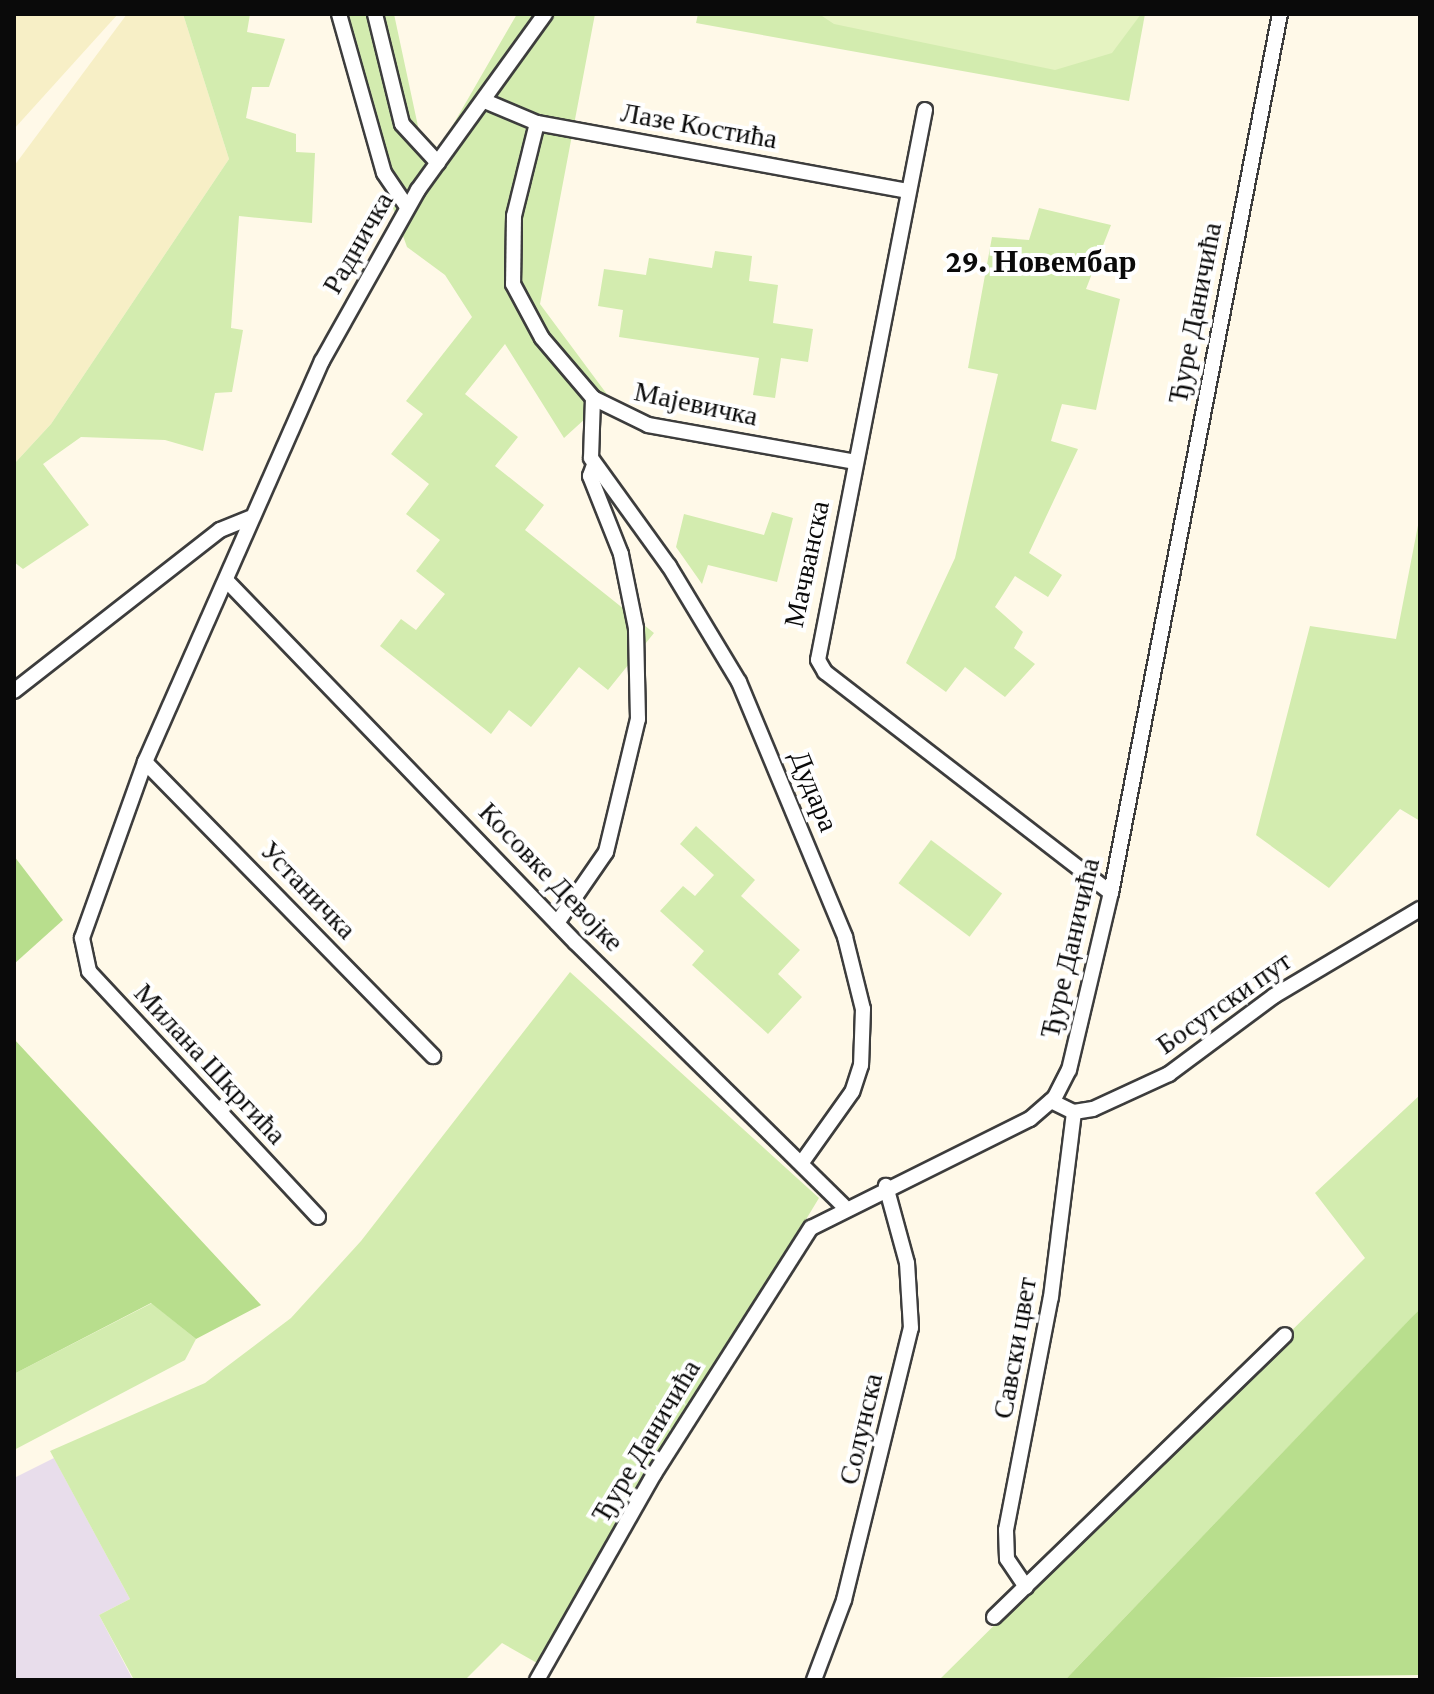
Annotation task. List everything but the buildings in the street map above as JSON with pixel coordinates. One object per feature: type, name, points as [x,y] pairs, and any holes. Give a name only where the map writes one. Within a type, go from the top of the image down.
[{"type":"street","points":[[339,14],[384,173],[407,207]]},
{"type":"street","points":[[375,14],[402,124],[438,163]]},
{"type":"street","name":"Радничка","points":[[250,518],[322,361],[407,207],[487,102],[545,14]]},
{"type":"street","name":"Ђуре Даничића","points":[[537,1680],[761,1302],[811,1228],[844,1206],[1009,1130],[1051,1101],[1069,1070],[1111,893],[1280,14]]},
{"type":"street","name":"Лазе Костића","points":[[487,102],[537,123],[906,191]]},
{"type":"street","name":"Мачванска","points":[[925,110],[906,191],[856,462],[817,641],[822,667],[1111,893]]},
{"type":"street","name":"Мајевичка","points":[[537,123],[514,216],[513,284],[542,338],[593,398],[648,425],[856,462]]},
{"type":"street","points":[[557,923],[606,852],[638,719],[636,628],[621,554],[590,476],[594,465],[593,398]]},
{"type":"street","name":"Дудара","points":[[594,465],[669,566],[739,682],[845,937],[863,1009],[861,1065],[852,1092],[803,1161]]},
{"type":"street","points":[[145,762],[226,580],[250,518]]},
{"type":"street","points":[[14,691],[220,530],[250,518]]},
{"type":"street","name":"Косовке Девојке","points":[[226,580],[557,923],[803,1161],[844,1206]]},
{"type":"street","name":"Милана Шкргића","points":[[145,762],[82,938],[89,971],[318,1217]]},
{"type":"street","name":"Устаничка","points":[[145,762],[433,1056]]},
{"type":"street","name":"Босутски пут","points":[[1074,1112],[1169,1074],[1274,996],[1420,909]]},
{"type":"street","points":[[1051,1101],[1074,1112]]},
{"type":"street","name":"Савски цвет","points":[[1026,1587],[1007,1559],[1006,1530],[1051,1297],[1074,1112]]},
{"type":"street","name":"Солунска","points":[[814,1680],[863,1529],[911,1328],[907,1263],[886,1186]]},
{"type":"street","points":[[994,1617],[1285,1335]]},
{"type":"shaded area","points":[[14,14],[118,14],[14,129]]},
{"type":"shaded area","points":[[127,14],[183,14],[229,159],[51,424],[14,464],[14,166]]},
{"type":"shaded area","points":[[54,1458],[130,1599],[99,1615],[133,1680],[14,1680],[14,1478]]},
{"type":"green space","points":[[183,14],[250,14],[247,32],[285,39],[269,87],[252,87],[246,118],[296,134],[296,152],[315,153],[312,223],[239,216],[231,328],[243,330],[232,392],[215,393],[203,451],[165,440],[81,437],[43,464],[89,525],[23,569],[14,562],[14,464],[51,424],[229,159]]},
{"type":"green space","points":[[336,14],[394,14],[419,131],[439,149],[517,14],[595,14],[540,304],[609,397],[564,438],[505,344],[465,394],[518,437],[495,466],[544,505],[525,530],[654,633],[608,690],[579,667],[531,727],[509,710],[491,734],[380,646],[401,619],[416,630],[445,594],[416,571],[440,540],[406,514],[429,484],[391,454],[423,414],[406,401],[472,317],[445,275],[407,247],[359,113]]},
{"type":"green space","points":[[698,14],[1145,14],[1129,101],[696,23]]},
{"type":"green space","points":[[819,14],[1141,14],[1112,53],[1055,70],[834,24]]},
{"type":"green space","points":[[1039,208],[1111,225],[1086,289],[1120,299],[1096,410],[1062,404],[1051,441],[1078,449],[1029,553],[1062,575],[1048,597],[1015,576],[995,607],[1023,632],[1014,648],[1035,664],[1005,697],[965,667],[946,692],[906,663],[955,558],[998,374],[968,368],[992,237],[1029,240]]},
{"type":"green space","points":[[715,251],[752,256],[749,281],[778,285],[773,323],[813,329],[808,362],[781,358],[775,398],[753,395],[759,358],[619,337],[623,310],[598,306],[604,269],[646,275],[649,258],[712,268]]},
{"type":"green space","points":[[772,512],[793,518],[777,582],[708,565],[702,584],[676,547],[684,514],[764,535]]},
{"type":"green space","points":[[1420,515],[1420,821],[1400,809],[1329,888],[1256,835],[1310,626],[1396,639]]},
{"type":"green space","points":[[696,826],[755,880],[741,896],[800,950],[778,974],[802,997],[768,1034],[692,965],[704,951],[660,911],[683,886],[695,896],[714,875],[680,844]]},
{"type":"green space","points":[[931,840],[1002,894],[970,937],[899,883]]},
{"type":"green space","points":[[14,856],[63,920],[14,964]]},
{"type":"green space","points":[[570,972],[819,1198],[537,1663],[502,1643],[465,1680],[134,1680],[99,1615],[130,1599],[50,1451],[205,1383],[291,1318],[361,1241]]},
{"type":"green space","points":[[14,1039],[261,1305],[196,1339],[151,1303],[14,1374]]},
{"type":"green space","points":[[1420,1095],[1420,1309],[1065,1680],[939,1680],[1365,1258],[1315,1193]]},
{"type":"green space","points":[[152,1303],[196,1339],[185,1360],[14,1450],[14,1374]]},
{"type":"green space","points":[[1420,1309],[1420,1675],[1065,1680],[1411,1318]]},
{"type":"district","name":"29. Новембар","points":[[1041,261]]}]
